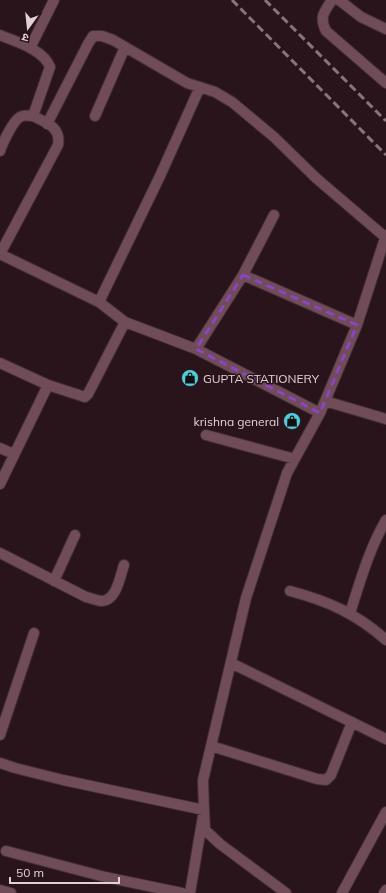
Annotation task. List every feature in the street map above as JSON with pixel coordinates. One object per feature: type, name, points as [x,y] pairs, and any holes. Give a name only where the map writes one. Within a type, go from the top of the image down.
[{"type":"street","points":[[30,48],[54,0]]},
{"type":"street","points":[[332,0],[322,17],[326,31],[386,83]]},
{"type":"street","points":[[339,0],[361,17],[386,29]]},
{"type":"street","points":[[0,35],[30,48],[47,60],[50,67],[33,116]]},
{"type":"street","points":[[48,124],[88,44],[93,36],[102,36],[113,40],[187,83],[215,92],[232,102],[274,137],[316,178],[386,236],[357,325],[320,413],[288,472],[246,598],[203,780],[205,830],[220,844],[286,893]]},
{"type":"street","points":[[95,116],[125,47]]},
{"type":"street","points":[[99,302],[160,176],[200,87]]},
{"type":"street","points":[[1,146],[14,123],[19,117],[24,115],[33,116],[53,126],[59,138],[58,145],[0,254],[99,302],[125,322],[196,349],[320,413]]},
{"type":"street","points":[[196,349],[242,275],[274,215]]},
{"type":"street","points":[[242,275],[357,325]]},
{"type":"street","points":[[0,363],[48,385],[85,397],[88,394],[125,322]]},
{"type":"street","points":[[0,484],[48,385]]},
{"type":"street","points":[[325,401],[386,419]]},
{"type":"street","points":[[206,436],[295,459]]},
{"type":"street","points":[[0,448],[14,454]]},
{"type":"street","points":[[350,614],[370,554],[379,532],[386,520]]},
{"type":"street","points":[[54,581],[75,535]]},
{"type":"street","points":[[0,553],[86,597],[102,601],[110,598],[115,590],[124,565]]},
{"type":"street","points":[[290,591],[331,604],[350,614],[386,640]]},
{"type":"street","points":[[0,735],[34,633]]},
{"type":"street","points":[[231,663],[386,739]]},
{"type":"street","points":[[211,746],[317,779],[326,780],[332,775],[352,722]]},
{"type":"street","points":[[0,763],[63,780],[204,810]]},
{"type":"street","points":[[190,893],[204,810]]},
{"type":"street","points":[[342,893],[386,812]]},
{"type":"street","points":[[6,851],[105,877],[182,893]]},
{"type":"street","points":[[0,890],[12,893]]},
{"type":"highlighted area","points":[[243,275],[357,325],[320,413],[196,349]]},
{"type":"railway","points":[[232,0],[386,155]]},
{"type":"railway","points":[[265,0],[386,121]]},
{"type":"place","name":"GUPTA STATIONERY","points":[[190,378]]},
{"type":"place","name":"krishna general","points":[[292,421]]}]
